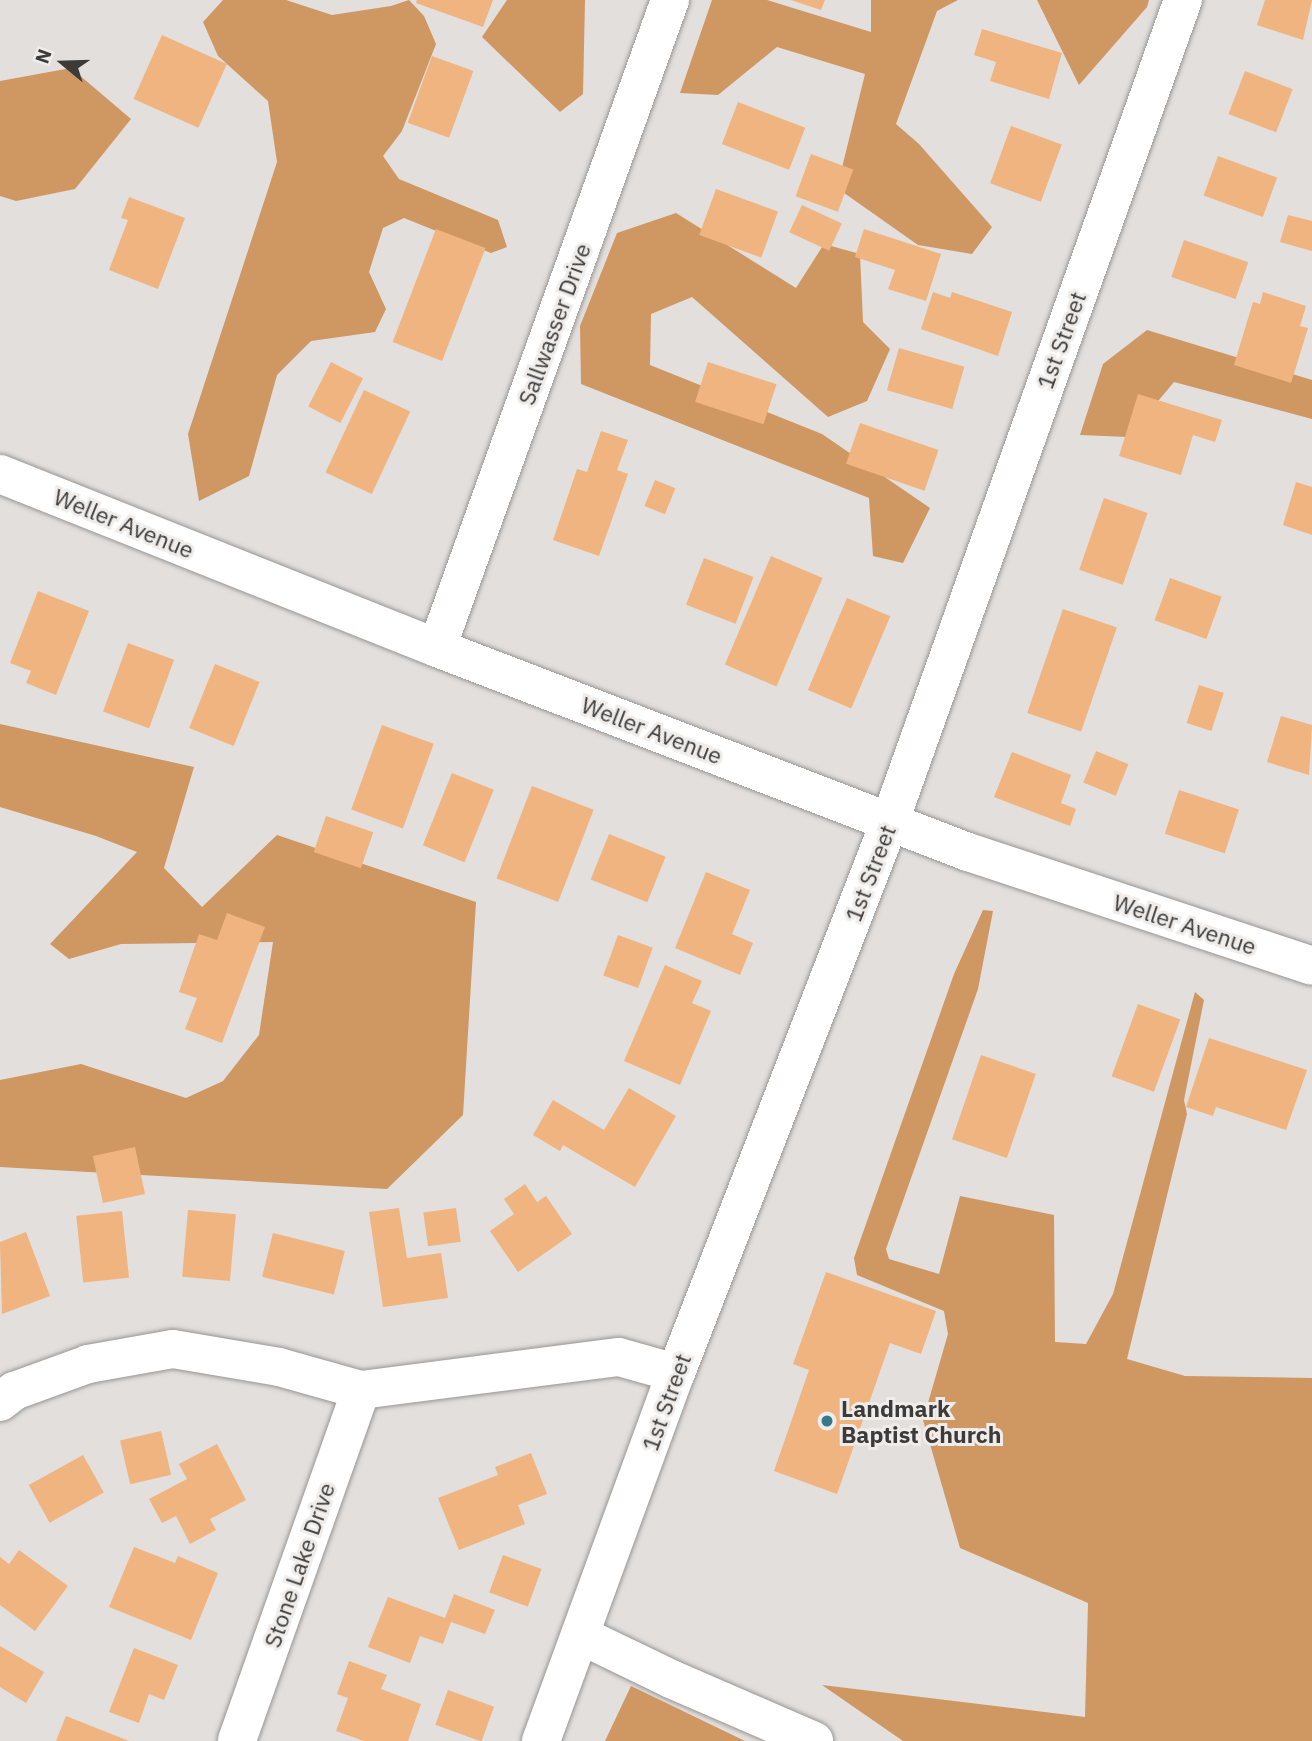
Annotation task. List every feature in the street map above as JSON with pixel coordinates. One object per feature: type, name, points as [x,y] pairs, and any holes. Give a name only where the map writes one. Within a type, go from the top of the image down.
[{"type":"street","name":"Sallwasser Drive","points":[[437,648],[670,0]]},
{"type":"street","name":"1st Street","points":[[541,1741],[676,1373],[890,821],[1183,0]]},
{"type":"street","name":"Weller Avenue","points":[[0,474],[437,648],[968,852],[1312,966]]},
{"type":"street","points":[[0,1402],[14,1391],[88,1364],[173,1349],[279,1367],[361,1390],[619,1357],[676,1373]]},
{"type":"street","name":"Stone Lake Drive","points":[[237,1741],[361,1390]]},
{"type":"street","points":[[580,1635],[671,1679],[814,1741]]},
{"type":"shaded area","points":[[223,0],[286,0],[332,15],[391,6],[409,0],[424,16],[436,44],[402,131],[383,156],[399,179],[498,220],[507,247],[491,253],[404,218],[383,228],[369,272],[386,309],[375,332],[311,341],[277,375],[249,476],[199,501],[188,434],[277,162],[268,101],[218,56],[203,22]]},
{"type":"shaded area","points":[[507,0],[585,0],[583,94],[560,112],[482,37]]},
{"type":"shaded area","points":[[712,0],[767,0],[871,32],[871,0],[958,0],[937,11],[896,124],[919,144],[992,227],[972,254],[918,245],[837,188],[865,74],[777,47],[718,95],[680,93]]},
{"type":"shaded area","points":[[1037,0],[1149,0],[1147,7],[1079,85]]},
{"type":"shaded area","points":[[71,68],[131,119],[75,189],[16,201],[0,196],[0,81]]},
{"type":"shaded area","points":[[676,213],[796,288],[824,244],[860,254],[863,322],[890,349],[867,401],[828,417],[692,297],[651,314],[650,365],[822,434],[930,508],[903,563],[873,556],[869,498],[581,384],[580,326],[617,233]]},
{"type":"shaded area","points":[[1147,330],[1312,380],[1312,419],[1174,382],[1128,437],[1080,435],[1103,364]]},
{"type":"shaded area","points":[[0,724],[194,767],[164,868],[202,907],[277,835],[476,902],[463,1115],[387,1189],[0,1167],[0,1080],[81,1064],[186,1098],[223,1081],[259,1035],[273,942],[121,944],[69,959],[50,944],[137,852],[96,836],[0,807]]},
{"type":"shaded area","points":[[983,910],[993,911],[978,989],[886,1249],[889,1259],[939,1274],[960,1196],[1054,1215],[1055,1342],[1086,1344],[1113,1294],[1195,992],[1204,1000],[1184,1100],[1187,1114],[1127,1359],[1185,1376],[1312,1378],[1312,1741],[903,1741],[822,1685],[1085,1717],[1088,1603],[960,1548],[923,1420],[948,1334],[944,1311],[857,1275],[854,1258],[954,974]]},
{"type":"shaded area","points":[[631,1686],[745,1741],[605,1741]]},
{"type":"building","points":[[417,0],[493,0],[483,27],[416,3]]},
{"type":"building","points":[[791,0],[825,0],[821,10]]},
{"type":"building","points":[[1265,0],[1312,0],[1303,40],[1257,25]]},
{"type":"building","points":[[982,29],[1062,53],[1049,99],[990,81],[996,62],[974,55]]},
{"type":"building","points":[[162,35],[227,64],[198,128],[134,99]]},
{"type":"building","points":[[432,56],[473,71],[449,138],[408,123]]},
{"type":"building","points":[[1245,71],[1293,89],[1276,132],[1229,114]]},
{"type":"building","points":[[738,102],[805,128],[789,170],[722,144]]},
{"type":"building","points":[[1011,126],[1062,144],[1041,202],[990,183]]},
{"type":"building","points":[[811,154],[853,169],[838,212],[796,196]]},
{"type":"building","points":[[1218,156],[1277,178],[1263,217],[1204,195]]},
{"type":"building","points":[[716,189],[778,212],[761,258],[699,235]]},
{"type":"building","points":[[129,197],[185,218],[158,289],[109,270],[128,220],[121,218]]},
{"type":"building","points":[[802,205],[842,224],[829,251],[789,232]]},
{"type":"building","points":[[1288,215],[1312,221],[1312,251],[1280,242]]},
{"type":"building","points":[[436,229],[485,248],[442,361],[393,342]]},
{"type":"building","points":[[864,229],[941,254],[926,301],[888,289],[895,270],[855,257]]},
{"type":"building","points":[[1184,240],[1248,262],[1236,299],[1171,277]]},
{"type":"building","points":[[933,292],[950,298],[952,292],[1012,312],[998,356],[921,329]]},
{"type":"building","points":[[1263,292],[1306,306],[1300,326],[1308,328],[1291,383],[1234,365],[1253,302],[1260,304]]},
{"type":"building","points":[[899,348],[964,367],[952,409],[887,390]]},
{"type":"building","points":[[331,362],[363,378],[340,423],[308,407]]},
{"type":"building","points":[[708,362],[776,384],[763,424],[695,402]]},
{"type":"building","points":[[364,390],[410,412],[372,494],[326,472]]},
{"type":"building","points":[[1138,394],[1222,420],[1215,442],[1193,435],[1181,475],[1119,456]]},
{"type":"building","points":[[860,423],[938,450],[924,491],[846,464]]},
{"type":"building","points":[[601,431],[628,440],[617,470],[628,474],[599,556],[553,540],[577,469],[587,472]]},
{"type":"building","points":[[655,480],[675,488],[665,514],[645,506]]},
{"type":"building","points":[[1296,482],[1312,487],[1312,535],[1283,525]]},
{"type":"building","points":[[1104,498],[1147,513],[1123,585],[1079,570]]},
{"type":"building","points":[[771,556],[823,578],[776,687],[725,665]]},
{"type":"building","points":[[704,558],[753,577],[736,624],[686,605]]},
{"type":"building","points":[[1170,578],[1222,597],[1206,639],[1155,620]]},
{"type":"building","points":[[38,591],[89,611],[56,695],[26,683],[31,671],[10,663]]},
{"type":"building","points":[[847,598],[890,616],[851,708],[808,690]]},
{"type":"building","points":[[1063,609],[1117,628],[1081,732],[1027,713]]},
{"type":"building","points":[[128,643],[174,660],[149,728],[103,712]]},
{"type":"building","points":[[215,664],[260,682],[234,746],[189,728]]},
{"type":"building","points":[[1199,685],[1224,693],[1211,731],[1187,723]]},
{"type":"building","points":[[1281,716],[1312,725],[1309,775],[1267,762]]},
{"type":"building","points":[[382,725],[434,744],[403,828],[351,810]]},
{"type":"building","points":[[1096,751],[1128,764],[1116,796],[1083,783]]},
{"type":"building","points":[[1012,752],[1071,775],[1061,803],[1076,809],[1070,826],[994,797]]},
{"type":"building","points":[[452,773],[494,790],[465,862],[423,845]]},
{"type":"building","points":[[532,786],[594,810],[558,902],[497,878]]},
{"type":"building","points":[[1179,790],[1239,809],[1225,853],[1165,834]]},
{"type":"building","points":[[326,816],[373,832],[361,868],[314,852]]},
{"type":"building","points":[[609,834],[666,857],[647,902],[591,879]]},
{"type":"building","points":[[706,872],[750,890],[732,934],[753,943],[740,975],[675,948]]},
{"type":"building","points":[[227,913],[265,927],[222,1043],[185,1029],[197,998],[179,992],[199,934],[217,940]]},
{"type":"building","points":[[618,935],[653,948],[638,988],[603,975]]},
{"type":"building","points":[[665,965],[702,981],[692,1003],[711,1011],[680,1085],[624,1061]]},
{"type":"building","points":[[1138,1004],[1180,1019],[1154,1092],[1112,1076]]},
{"type":"building","points":[[1209,1038],[1307,1070],[1286,1130],[1216,1107],[1213,1116],[1186,1107]]},
{"type":"building","points":[[981,1055],[1036,1074],[1007,1158],[952,1139]]},
{"type":"building","points":[[629,1088],[676,1116],[635,1187],[563,1145],[560,1151],[533,1135],[553,1100],[604,1130]]},
{"type":"building","points":[[135,1147],[145,1194],[103,1203],[93,1156]]},
{"type":"building","points":[[525,1184],[537,1202],[546,1196],[572,1234],[518,1272],[490,1231],[514,1214],[504,1199]]},
{"type":"building","points":[[399,1208],[407,1258],[441,1253],[448,1298],[383,1307],[369,1212]]},
{"type":"building","points":[[456,1208],[461,1242],[428,1246],[423,1213]]},
{"type":"building","points":[[188,1210],[236,1214],[230,1281],[182,1277]]},
{"type":"building","points":[[122,1211],[129,1278],[83,1282],[76,1216]]},
{"type":"building","points":[[26,1232],[50,1296],[2,1314],[0,1242]]},
{"type":"building","points":[[273,1233],[345,1251],[334,1295],[262,1277]]},
{"type":"building","name":"Landmark Baptist Church","points":[[826,1272],[936,1311],[921,1354],[890,1343],[837,1494],[774,1471],[809,1370],[793,1364]]},
{"type":"building","points":[[161,1431],[171,1475],[130,1484],[120,1440]]},
{"type":"building","points":[[217,1444],[246,1500],[210,1519],[216,1530],[190,1544],[176,1516],[162,1523],[149,1499],[187,1479],[179,1464]]},
{"type":"building","points":[[531,1453],[547,1494],[518,1505],[525,1524],[459,1550],[438,1498],[498,1475],[495,1467]]},
{"type":"building","points":[[83,1455],[104,1493],[50,1523],[29,1485]]},
{"type":"building","points":[[134,1547],[175,1563],[178,1556],[218,1573],[191,1640],[109,1607]]},
{"type":"building","points":[[19,1550],[68,1586],[35,1631],[0,1605],[0,1557],[9,1564]]},
{"type":"building","points":[[503,1555],[542,1569],[528,1607],[489,1593]]},
{"type":"building","points":[[454,1594],[495,1610],[485,1634],[451,1622],[443,1644],[420,1636],[410,1663],[368,1647],[388,1597],[445,1618]]},
{"type":"building","points":[[0,1646],[44,1672],[26,1703],[0,1687]]},
{"type":"building","points":[[134,1648],[178,1665],[164,1700],[149,1694],[139,1723],[109,1712]]},
{"type":"building","points":[[349,1661],[387,1675],[381,1689],[421,1704],[408,1741],[364,1741],[336,1731],[348,1698],[337,1694]]},
{"type":"building","points":[[448,1690],[494,1707],[482,1741],[435,1725]]},
{"type":"building","points":[[66,1716],[129,1741],[56,1741]]},
{"type":"place","name":"Landmark Baptist Church","points":[[827,1421]]}]
